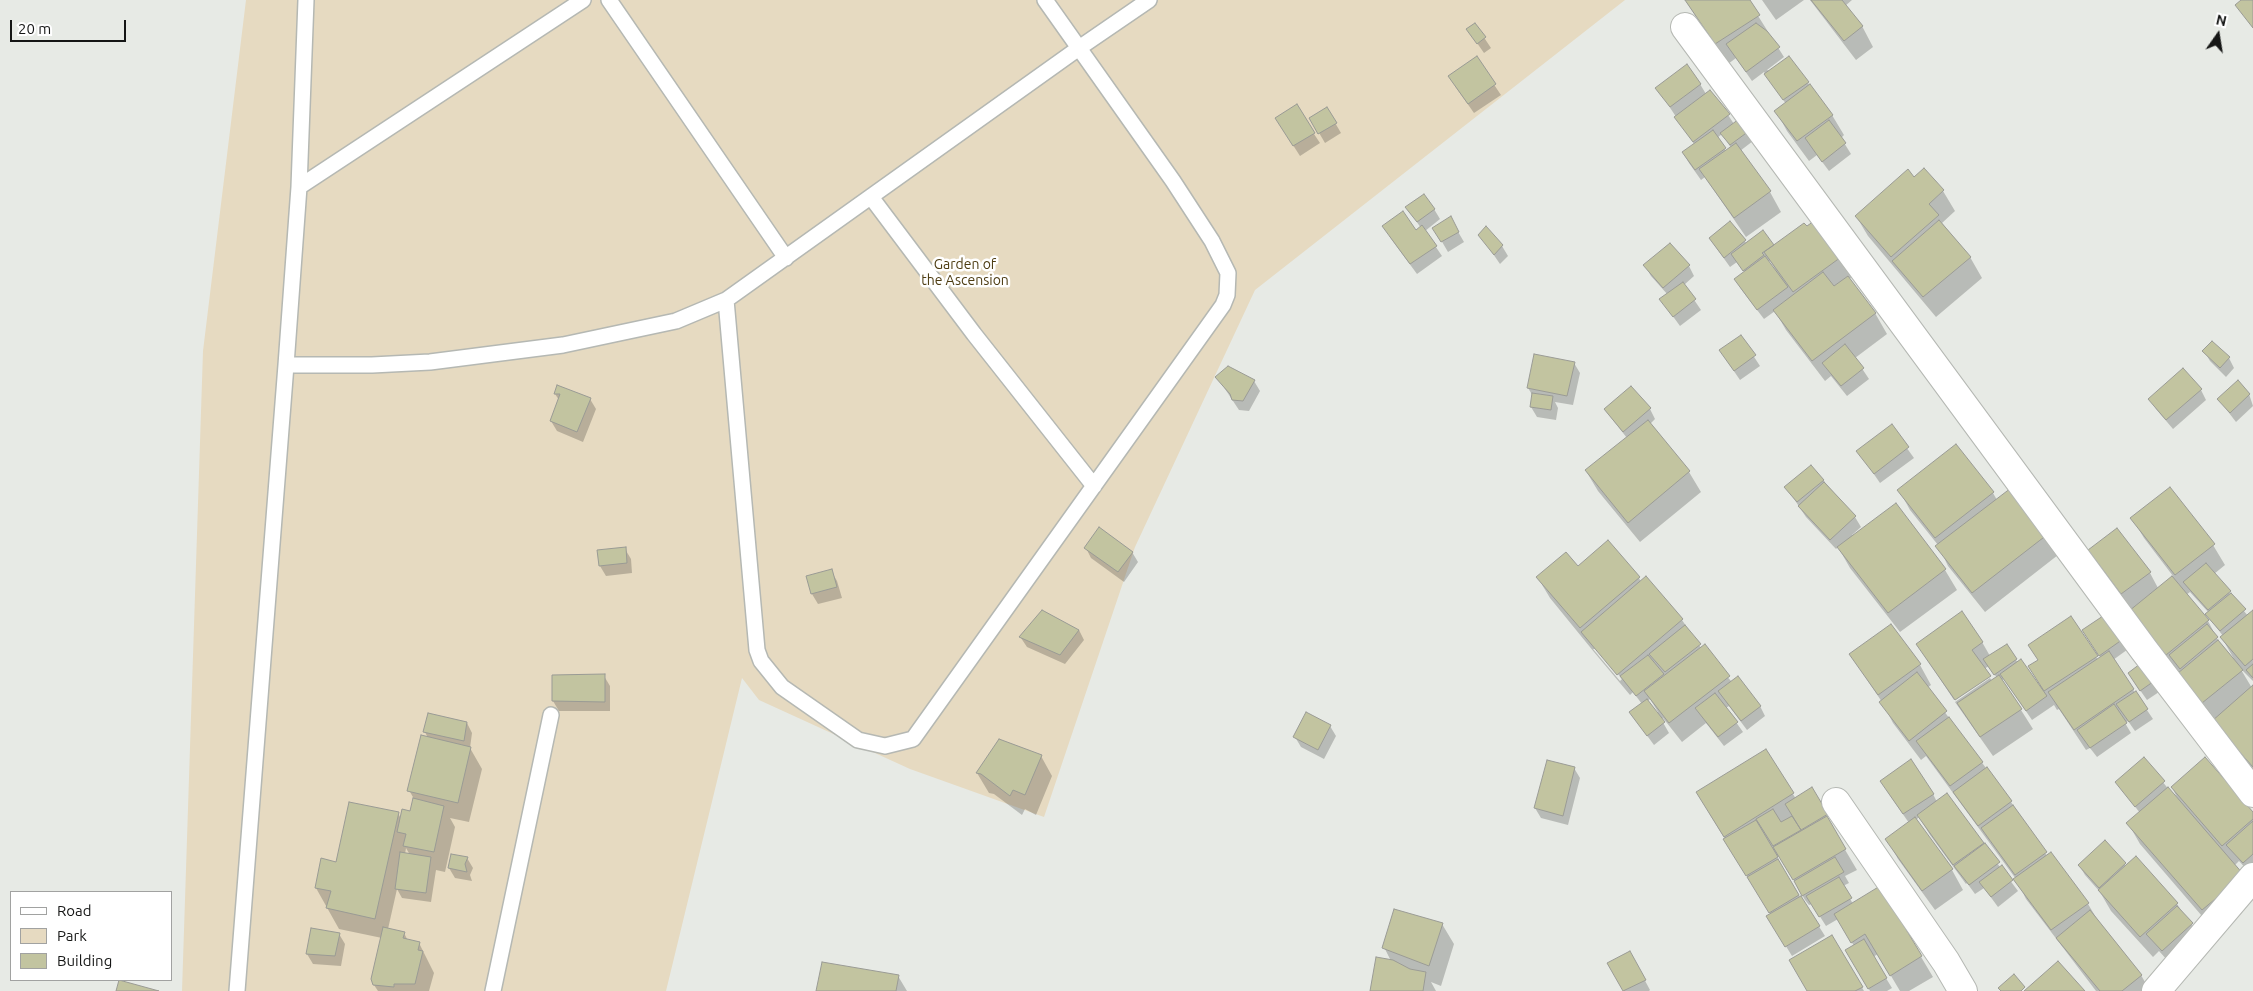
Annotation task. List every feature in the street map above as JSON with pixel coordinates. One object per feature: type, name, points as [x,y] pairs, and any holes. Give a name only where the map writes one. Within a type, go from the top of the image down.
[{"type":"street","points":[[1685,27],[2144,650],[2253,793]]},
{"type":"street","points":[[1836,802],[1946,962],[1963,991]]},
{"type":"street","points":[[2156,991],[2253,877]]},
{"type":"lane","points":[[237,991],[286,365],[298,187],[306,0]]},
{"type":"lane","points":[[298,187],[583,0]]},
{"type":"lane","points":[[609,0],[786,258]]},
{"type":"lane","points":[[726,300],[757,650],[766,669],[782,687],[858,740],[885,746],[913,739],[1224,305],[1229,285],[1228,273],[1212,241],[1173,181],[1045,0]]},
{"type":"lane","points":[[286,365],[372,365],[430,362],[553,347],[676,321],[726,300],[1149,0]]},
{"type":"lane","points":[[871,197],[974,334],[1094,486]]},
{"type":"lane","points":[[493,991],[551,715]]},
{"type":"green space","name":"Garden of the Ascension","points":[[246,0],[1625,0],[1255,290],[1135,547],[1044,817],[910,769],[759,700],[742,678],[666,991],[182,991],[203,351]]},
{"type":"building","points":[[1685,0],[1750,0],[1760,15],[1715,44]]},
{"type":"building","points":[[1811,0],[1842,0],[1863,26],[1844,41]]},
{"type":"building","points":[[2241,0],[2253,0],[2253,28],[2235,5]]},
{"type":"building","points":[[1475,23],[1486,37],[1477,44],[1466,29]]},
{"type":"building","points":[[1756,23],[1767,31],[1780,47],[1746,72],[1726,44]]},
{"type":"building","points":[[1477,56],[1496,84],[1468,104],[1448,76]]},
{"type":"building","points":[[1789,56],[1809,82],[1783,100],[1764,74]]},
{"type":"building","points":[[1687,64],[1701,84],[1670,107],[1655,88]]},
{"type":"building","points":[[1810,84],[1833,115],[1797,141],[1774,111]]},
{"type":"building","points":[[1710,90],[1730,114],[1693,142],[1674,117]]},
{"type":"building","points":[[1297,104],[1315,133],[1293,146],[1275,118]]},
{"type":"building","points":[[1327,107],[1337,123],[1318,134],[1309,118]]},
{"type":"building","points":[[1739,119],[1749,131],[1730,145],[1720,133]]},
{"type":"building","points":[[1829,120],[1846,143],[1822,162],[1805,138]]},
{"type":"building","points":[[1713,130],[1726,148],[1695,170],[1682,152]]},
{"type":"building","points":[[1736,143],[1771,191],[1734,218],[1699,169]]},
{"type":"building","points":[[1924,168],[1944,190],[1929,204],[1939,215],[1891,257],[1855,216],[1908,169],[1914,177]]},
{"type":"building","points":[[1424,194],[1435,209],[1417,222],[1405,207]]},
{"type":"building","points":[[1403,211],[1416,230],[1422,225],[1437,246],[1410,264],[1382,226]]},
{"type":"building","points":[[1451,216],[1459,232],[1441,242],[1432,228]]},
{"type":"building","points":[[1821,216],[1848,252],[1793,292],[1764,252],[1804,223],[1807,226]]},
{"type":"building","points":[[1939,220],[1971,257],[1923,297],[1892,261]]},
{"type":"building","points":[[1730,221],[1746,240],[1724,258],[1709,238]]},
{"type":"building","points":[[1486,226],[1503,245],[1494,255],[1478,235]]},
{"type":"building","points":[[1763,230],[1774,245],[1762,253],[1764,255],[1743,271],[1731,254]]},
{"type":"building","points":[[1670,243],[1690,265],[1663,288],[1643,265]]},
{"type":"building","points":[[1765,256],[1788,287],[1757,310],[1734,279]]},
{"type":"building","points":[[1823,272],[1834,286],[1848,276],[1876,313],[1812,361],[1773,310]]},
{"type":"building","points":[[1683,282],[1696,299],[1673,317],[1659,299]]},
{"type":"building","points":[[1741,335],[1756,355],[1734,371],[1719,350]]},
{"type":"building","points":[[2212,341],[2230,357],[2220,368],[2202,351]]},
{"type":"building","points":[[1845,344],[1864,368],[1841,386],[1822,363]]},
{"type":"building","points":[[1534,354],[1575,362],[1567,396],[1527,388]]},
{"type":"building","points":[[1228,366],[1255,380],[1243,401],[1232,400],[1230,394],[1215,377]]},
{"type":"building","points":[[2183,368],[2202,389],[2166,420],[2148,399]]},
{"type":"building","points":[[2238,380],[2250,394],[2230,413],[2217,399]]},
{"type":"building","points":[[557,385],[591,398],[577,432],[550,421],[560,394],[554,394]]},
{"type":"building","points":[[1631,386],[1651,408],[1623,432],[1604,409]]},
{"type":"building","points":[[1532,393],[1553,396],[1551,410],[1530,407]]},
{"type":"building","points":[[1648,420],[1690,471],[1628,523],[1585,470]]},
{"type":"building","points":[[1892,424],[1909,447],[1874,474],[1856,451]]},
{"type":"building","points":[[1956,444],[1994,492],[1935,538],[1897,490]]},
{"type":"building","points":[[1811,465],[1824,480],[1797,502],[1784,487]]},
{"type":"building","points":[[1824,482],[1856,516],[1830,540],[1798,506]]},
{"type":"building","points":[[2170,487],[2215,544],[2175,575],[2130,518]]},
{"type":"building","points":[[2011,488],[2048,534],[1972,593],[1935,546]]},
{"type":"building","points":[[1896,503],[1946,569],[1888,613],[1837,547]]},
{"type":"building","points":[[1099,527],[1133,552],[1118,572],[1084,548]]},
{"type":"building","points":[[2117,528],[2151,572],[2121,594],[2088,550]]},
{"type":"building","points":[[1608,540],[1640,577],[1580,628],[1536,577],[1566,552],[1578,566]]},
{"type":"building","points":[[626,547],[627,563],[599,566],[597,550]]},
{"type":"building","points":[[2206,563],[2231,591],[2208,610],[2183,582]]},
{"type":"building","points":[[832,569],[837,587],[811,594],[806,576]]},
{"type":"building","points":[[1646,576],[1683,619],[1617,675],[1581,632]]},
{"type":"building","points":[[2172,576],[2209,620],[2166,655],[2129,611]]},
{"type":"building","points":[[2231,593],[2246,609],[2220,631],[2205,614]]},
{"type":"building","points":[[1042,610],[1079,630],[1060,655],[1019,637]]},
{"type":"building","points":[[2253,610],[2253,659],[2245,666],[2220,637]]},
{"type":"building","points":[[1962,611],[1983,642],[1972,650],[1991,676],[1955,700],[1916,644]]},
{"type":"building","points":[[2109,612],[2126,637],[2099,656],[2082,630]]},
{"type":"building","points":[[2071,616],[2098,656],[2044,691],[2028,666],[2038,660],[2028,645]]},
{"type":"building","points":[[1891,624],[1921,664],[1878,695],[1849,654]]},
{"type":"building","points":[[2207,624],[2218,637],[2180,669],[2169,655]]},
{"type":"building","points":[[1685,625],[1701,644],[1665,672],[1649,654]]},
{"type":"building","points":[[2218,640],[2243,670],[2202,703],[2178,673]]},
{"type":"building","points":[[1705,644],[1730,676],[1669,723],[1644,691]]},
{"type":"building","points":[[2007,644],[2017,659],[1994,675],[1983,659]]},
{"type":"building","points":[[2109,651],[2134,689],[2074,730],[2048,692]]},
{"type":"building","points":[[1648,655],[1664,674],[1636,696],[1620,676]]},
{"type":"building","points":[[2021,659],[2047,696],[2026,711],[2000,674]]},
{"type":"building","points":[[2144,661],[2157,679],[2140,691],[2128,673]]},
{"type":"building","points":[[2253,664],[2253,678],[2246,670]]},
{"type":"building","points":[[1917,672],[1947,711],[1909,741],[1879,702]]},
{"type":"building","points":[[605,674],[605,702],[552,701],[552,675]]},
{"type":"building","points":[[1999,675],[2022,709],[1980,737],[1957,703]]},
{"type":"building","points":[[1738,676],[1761,706],[1741,721],[1718,691]]},
{"type":"building","points":[[2253,685],[2253,767],[2212,721]]},
{"type":"building","points":[[2136,691],[2148,709],[2129,722],[2116,704]]},
{"type":"building","points":[[1715,693],[1738,722],[1718,737],[1695,708]]},
{"type":"building","points":[[1647,699],[1665,722],[1647,736],[1629,712]]},
{"type":"building","points":[[2114,704],[2127,723],[2090,748],[2077,730]]},
{"type":"building","points":[[1306,712],[1331,725],[1318,750],[1293,737]]},
{"type":"building","points":[[428,713],[467,722],[464,741],[423,732]]},
{"type":"building","points":[[1949,717],[1983,762],[1950,786],[1916,741]]},
{"type":"building","points":[[421,735],[471,747],[458,803],[407,791]]},
{"type":"building","points":[[999,739],[1042,755],[1025,795],[1013,790],[1010,796],[981,774],[976,773]]},
{"type":"building","points":[[1766,749],[1794,793],[1724,837],[1696,792]]},
{"type":"building","points":[[2144,757],[2165,781],[2135,807],[2115,782]]},
{"type":"building","points":[[2205,757],[2253,812],[2253,819],[2222,846],[2171,787]]},
{"type":"building","points":[[1911,759],[1934,794],[1903,814],[1880,781]]},
{"type":"building","points":[[1547,760],[1575,767],[1563,816],[1534,808]]},
{"type":"building","points":[[1987,767],[2012,801],[1978,826],[1953,792]]},
{"type":"building","points":[[1812,787],[1828,814],[1801,830],[1785,804]]},
{"type":"building","points":[[2168,787],[2244,875],[2202,910],[2126,823]]},
{"type":"building","points":[[1947,793],[1984,843],[1953,865],[1917,815]]},
{"type":"building","points":[[413,798],[444,806],[434,852],[403,846],[406,834],[397,832],[402,809],[410,811]]},
{"type":"building","points":[[349,802],[399,812],[375,919],[326,908],[331,891],[315,888],[321,858],[336,862]]},
{"type":"building","points":[[2013,805],[2047,852],[2015,875],[1981,828]]},
{"type":"building","points":[[1773,809],[1781,822],[1792,816],[1801,830],[1773,846],[1756,819]]},
{"type":"building","points":[[1827,816],[1846,849],[1793,880],[1773,847]]},
{"type":"building","points":[[1915,817],[1953,869],[1922,891],[1885,839]]},
{"type":"building","points":[[1756,820],[1778,857],[1746,876],[1723,839]]},
{"type":"building","points":[[2253,821],[2253,854],[2243,863],[2226,845]]},
{"type":"building","points":[[2105,840],[2126,863],[2099,888],[2078,865]]},
{"type":"building","points":[[1985,843],[2000,862],[1969,885],[1954,866]]},
{"type":"building","points":[[400,852],[431,857],[426,893],[395,889]]},
{"type":"building","points":[[2051,852],[2089,903],[2051,930],[2013,879]]},
{"type":"building","points":[[451,854],[468,857],[465,864],[467,872],[448,868]]},
{"type":"building","points":[[2136,856],[2178,903],[2140,937],[2098,890]]},
{"type":"building","points":[[1835,857],[1844,872],[1802,896],[1794,881]]},
{"type":"building","points":[[1778,859],[1799,895],[1769,913],[1747,877]]},
{"type":"building","points":[[2002,865],[2013,880],[1991,897],[1979,882]]},
{"type":"building","points":[[1839,877],[1852,898],[1819,917],[1806,896]]},
{"type":"building","points":[[1880,886],[1922,956],[1890,976],[1865,934],[1851,943],[1834,914]]},
{"type":"building","points":[[1801,896],[1820,926],[1785,947],[1766,916]]},
{"type":"building","points":[[2177,906],[2193,923],[2162,951],[2146,934]]},
{"type":"building","points":[[1394,909],[1443,923],[1429,966],[1382,948]]},
{"type":"building","points":[[2090,910],[2142,975],[2122,991],[2100,991],[2056,938]]},
{"type":"building","points":[[383,927],[405,932],[403,938],[420,942],[418,950],[423,951],[415,984],[394,984],[394,987],[373,985],[371,979]]},
{"type":"building","points":[[311,928],[340,933],[335,956],[306,954]]},
{"type":"building","points":[[1832,935],[1863,987],[1855,991],[1807,991],[1789,960]]},
{"type":"building","points":[[1864,939],[1887,978],[1868,989],[1845,950]]},
{"type":"building","points":[[1630,951],[1646,980],[1623,991],[1607,963]]},
{"type":"building","points":[[1376,957],[1393,960],[1410,969],[1426,972],[1423,991],[1370,991]]},
{"type":"building","points":[[2058,961],[2085,991],[2024,991]]},
{"type":"building","points":[[822,962],[899,975],[896,991],[816,991]]},
{"type":"building","points":[[2014,974],[2025,987],[2021,991],[2001,991],[1998,988]]},
{"type":"building","points":[[119,981],[123,981],[159,991],[116,991]]}]
